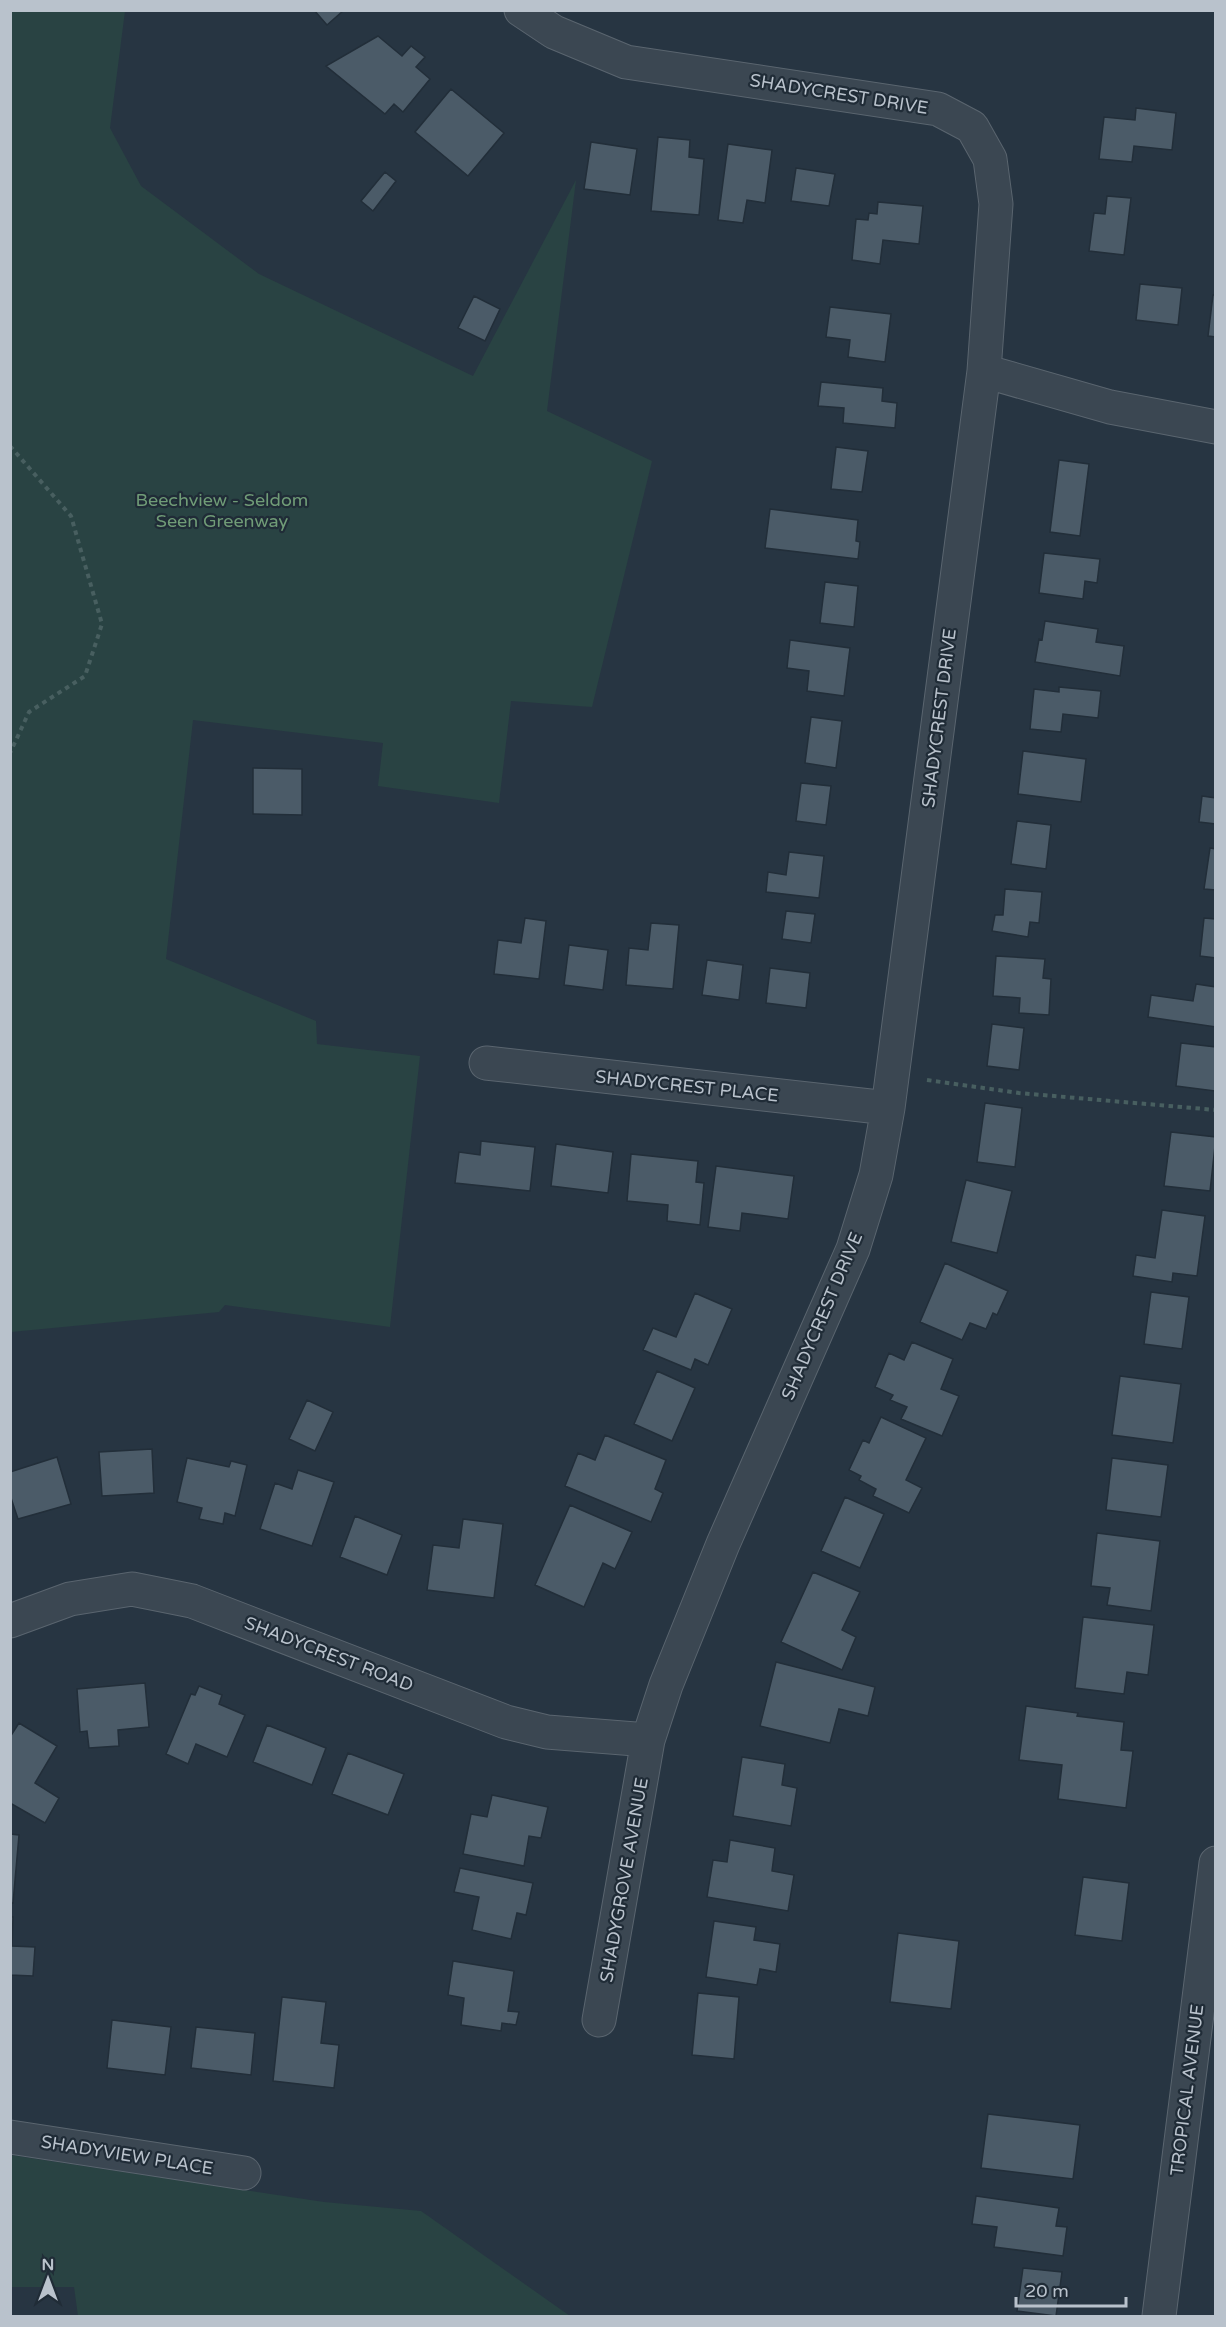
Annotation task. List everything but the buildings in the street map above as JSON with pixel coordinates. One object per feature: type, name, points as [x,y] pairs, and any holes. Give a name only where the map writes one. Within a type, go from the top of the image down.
[{"type":"street","name":"SHADYCREST DRIVE","points":[[521,10],[554,32],[626,62],[938,109],[972,127],[990,159],[996,204],[984,371],[888,1108],[876,1175],[853,1248],[719,1555],[666,1685],[648,1740]]},
{"type":"street","points":[[984,371],[1110,407],[1215,428]]},
{"type":"street","name":"SHADYCREST PLACE","points":[[486,1064],[888,1108]]},
{"type":"street","name":"SHADYCREST ROAD","points":[[10,1621],[70,1599],[132,1589],[192,1601],[506,1722],[547,1732],[648,1740]]},
{"type":"street","name":"SHADYGROVE AVENUE","points":[[599,2020],[648,1740]]},
{"type":"street","name":"TROPICAL AVENUE","points":[[1159,2316],[1215,1863]]},
{"type":"street","name":"SHADYVIEW PLACE","points":[[10,2137],[244,2173]]},
{"type":"path","points":[[10,446],[71,516],[102,624],[85,676],[29,712],[10,753]]},
{"type":"path","points":[[892,1074],[1019,1093],[1215,1110]]},
{"type":"green space","name":"Beechview - Seldom Seen Greenway","points":[[11,10],[125,11],[110,128],[141,186],[259,274],[473,376],[576,180],[547,411],[652,461],[592,707],[511,701],[499,803],[378,786],[383,743],[193,720],[166,959],[316,1021],[317,1044],[420,1056],[390,1327],[225,1305],[219,1312],[11,1332]]},
{"type":"green space","points":[[10,2155],[324,2202],[421,2211],[570,2316],[78,2316],[74,2287],[11,2287]]}]
